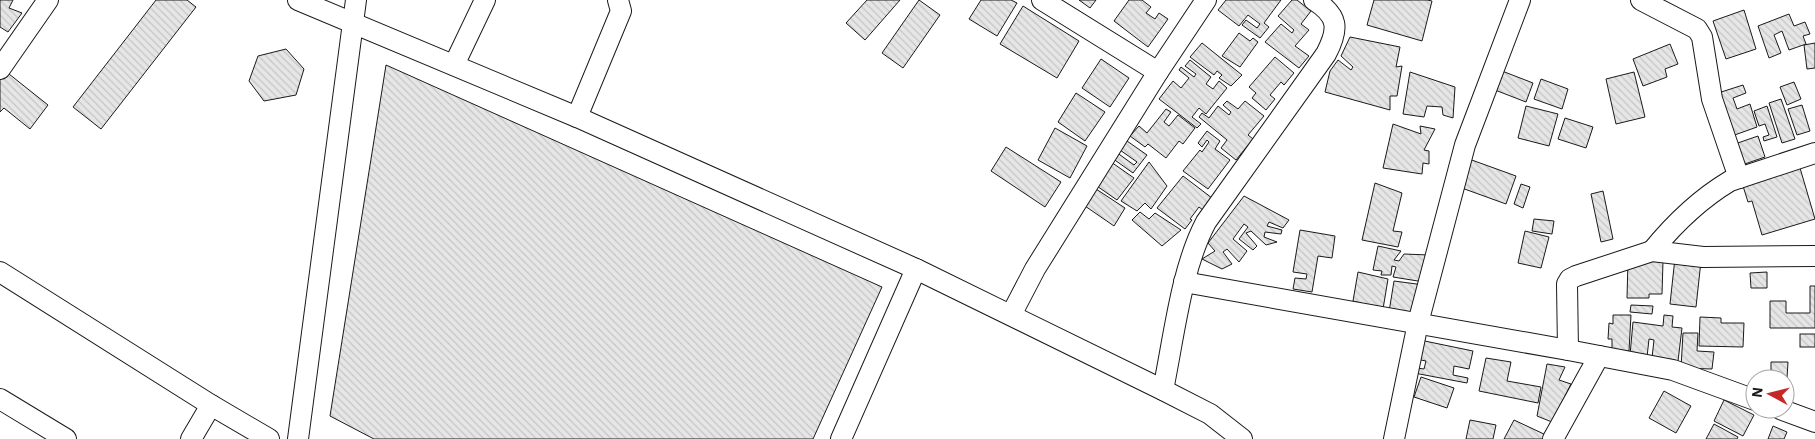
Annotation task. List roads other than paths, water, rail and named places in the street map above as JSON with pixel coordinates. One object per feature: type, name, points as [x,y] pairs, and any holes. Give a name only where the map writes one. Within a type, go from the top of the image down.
[{"type":"street","points":[[4,58],[48,0]]},
{"type":"street","points":[[298,0],[577,117],[916,269],[1210,414],[1232,435]]},
{"type":"street","points":[[298,439],[356,0]]},
{"type":"street","points":[[454,64],[485,0]]},
{"type":"street","points":[[577,117],[621,11],[618,0]]},
{"type":"street","points":[[1042,0],[1158,72]]},
{"type":"street","points":[[1011,315],[1035,269],[1158,72],[1206,0]]},
{"type":"street","points":[[1163,390],[1184,282],[1193,251],[1206,222],[1326,54],[1335,37],[1334,20],[1323,6],[1314,0]]},
{"type":"street","points":[[1394,439],[1418,323],[1465,145],[1520,0]]},
{"type":"street","points":[[1641,0],[1698,29],[1702,37],[1712,99],[1739,178]]},
{"type":"street","points":[[1652,251],[1671,228],[1720,187],[1739,178],[1815,153]]},
{"type":"street","points":[[1568,350],[1567,284],[1570,279],[1652,251],[1703,256],[1815,256]]},
{"type":"street","points":[[841,439],[916,269]]},
{"type":"street","points":[[0,272],[211,405],[269,439]]},
{"type":"street","points":[[1184,282],[1673,370],[1745,396]]},
{"type":"street","points":[[1554,439],[1599,356]]},
{"type":"street","points":[[0,399],[66,439]]},
{"type":"street","points":[[191,439],[211,405]]},
{"type":"street","points":[[1795,415],[1815,422]]}]
